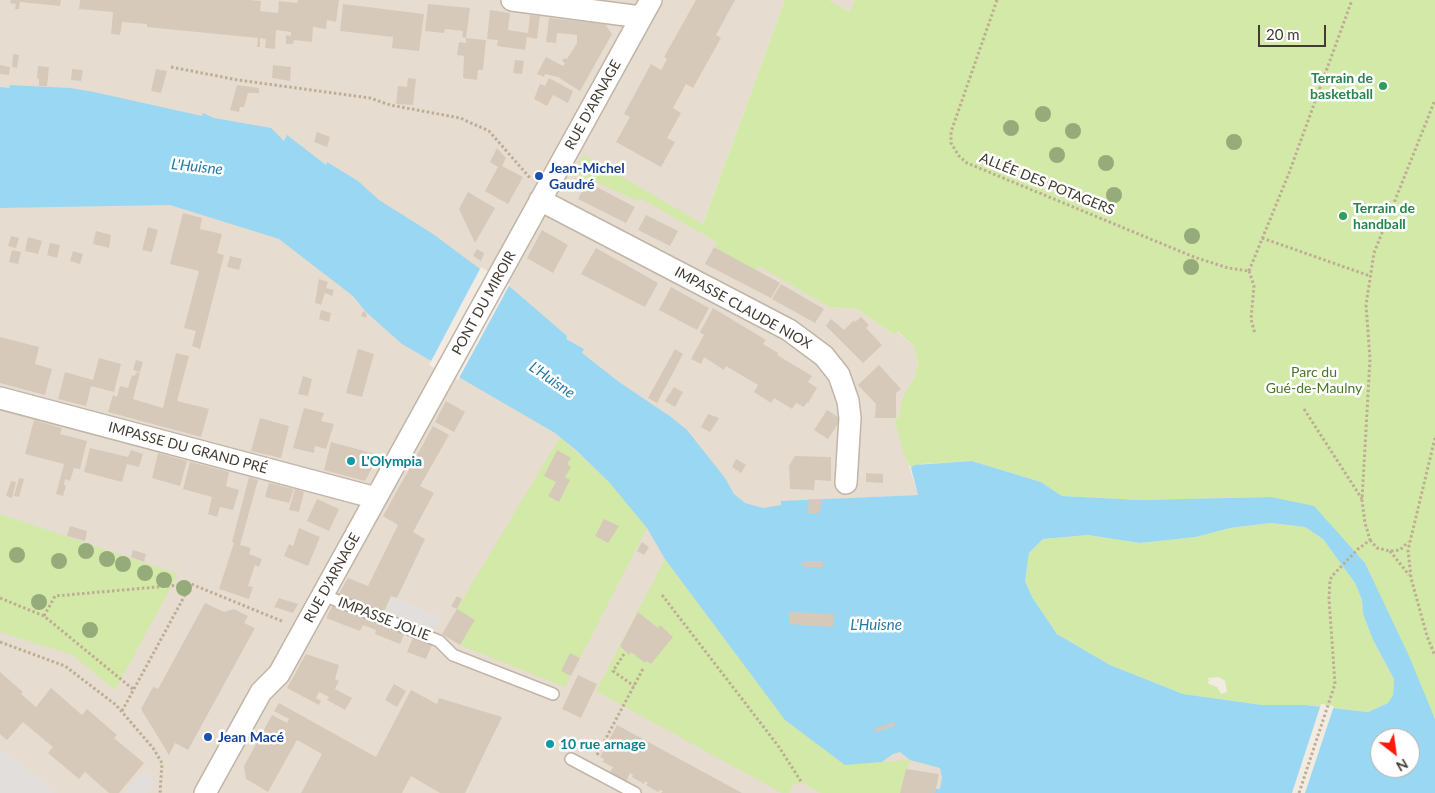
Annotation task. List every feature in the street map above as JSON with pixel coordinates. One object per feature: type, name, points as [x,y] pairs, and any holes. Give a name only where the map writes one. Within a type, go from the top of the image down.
[{"type":"street","points":[[512,0],[646,8]]},
{"type":"street","name":"RUE D'ARNAGE","points":[[540,201],[646,8]]},
{"type":"street","name":"PONT DU MIROIR","points":[[432,395],[540,201]]},
{"type":"street","name":"IMPASSE CLAUDE NIOX","points":[[540,201],[803,338],[820,352],[838,375],[848,401],[850,418],[846,483]]},
{"type":"street","name":"RUE D'ARNAGE","points":[[206,793],[261,692],[279,674],[432,395]]},
{"type":"street","name":"IMPASSE DU GRAND PRÉ","points":[[0,398],[376,498]]},
{"type":"street","name":"RUE D'ARNAGE","points":[[218,793],[223,760]]},
{"type":"lane","name":"IMPASSE JOLIE","points":[[323,595],[439,641],[453,655],[553,694]]},
{"type":"lane","points":[[571,759],[635,793]]},
{"type":"path","name":"ALLÉE DES POTAGERS","points":[[997,0],[952,128],[951,143],[966,164],[1185,253],[1228,268],[1249,272]]},
{"type":"path","points":[[1254,334],[1251,319],[1254,286],[1249,272],[1289,173],[1352,0]]},
{"type":"path","points":[[171,67],[324,93],[370,98],[390,105],[460,118],[490,131],[540,201]]},
{"type":"path","points":[[1409,541],[1400,550],[1390,552],[1377,548],[1370,540],[1364,517],[1362,500],[1370,359],[1366,305],[1374,253],[1435,100]]},
{"type":"path","points":[[1262,238],[1370,276]]},
{"type":"path","points":[[1304,409],[1362,500]]},
{"type":"path","points":[[1435,438],[1409,541],[1411,578],[1427,636],[1435,656]]},
{"type":"path","points":[[1299,793],[1333,690],[1335,676],[1329,585],[1332,576],[1358,549],[1370,540]]},
{"type":"path","points":[[1390,552],[1411,578]]},
{"type":"path","points":[[122,711],[191,584]]},
{"type":"path","points":[[44,616],[55,596],[191,584],[303,630]]},
{"type":"path","points":[[662,595],[779,747],[802,783]]},
{"type":"path","points":[[0,598],[44,616],[134,690]]},
{"type":"path","points":[[0,642],[65,666],[101,691],[122,711],[162,763],[160,793]]},
{"type":"path","points":[[624,654],[613,671],[634,686]]},
{"type":"path","points":[[590,769],[644,667]]},
{"type":"shaded area","points":[[0,0],[785,0],[700,232],[718,242],[714,247],[756,270],[759,265],[829,307],[857,309],[893,334],[897,332],[914,346],[918,364],[915,377],[902,398],[899,417],[894,418],[918,495],[838,499],[1253,793],[0,793]]},
{"type":"shaded area","points":[[829,0],[855,0],[849,12]]},
{"type":"shaded area","points":[[391,596],[440,617],[433,630],[385,610]]},
{"type":"shaded area","points":[[3,750],[56,793],[0,793],[0,753]]},
{"type":"shaded area","points":[[144,771],[156,782],[147,793],[125,793]]},
{"type":"green space","name":"Parc du Gué-de-Maulny","points":[[785,0],[829,0],[849,12],[855,0],[1435,0],[1435,719],[1365,563],[1339,535],[1271,497],[1139,500],[1062,496],[1041,482],[972,461],[921,464],[911,468],[904,455],[894,418],[899,417],[902,398],[915,377],[918,363],[914,346],[898,332],[893,334],[857,309],[829,307],[759,266],[756,270],[714,247],[717,242],[640,198],[638,201],[574,172],[584,155],[703,224]]},
{"type":"green space","points":[[560,437],[609,482],[647,528],[565,687],[460,645],[457,609]]},
{"type":"green space","points":[[0,514],[178,574],[115,690],[73,655],[0,632]]},
{"type":"green space","points":[[1271,523],[1305,527],[1323,539],[1355,583],[1362,600],[1363,614],[1373,640],[1394,679],[1393,695],[1388,703],[1368,712],[1305,705],[1262,705],[1183,694],[1110,665],[1057,634],[1032,597],[1025,581],[1029,553],[1043,539],[1088,535],[1140,543],[1196,537],[1230,528]],"holes":[[[1219,677],[1225,681],[1227,692],[1221,694],[1217,687],[1207,683],[1209,681],[1208,678]]]},
{"type":"green space","points":[[665,559],[785,720],[845,765],[910,760],[900,793],[821,793],[802,783],[793,785],[789,793],[782,793],[596,691]]},
{"type":"water","name":"L'Huisne","points":[[10,85],[70,88],[94,92],[202,116],[203,113],[214,118],[271,128],[284,141],[287,135],[326,165],[327,162],[358,181],[379,200],[433,234],[480,269],[509,286],[567,336],[566,339],[584,349],[582,353],[619,382],[687,430],[725,478],[734,494],[745,503],[763,508],[781,505],[781,501],[918,495],[911,468],[914,465],[972,461],[1041,482],[1062,496],[1139,500],[1271,497],[1314,506],[1365,563],[1409,656],[1435,719],[1435,793],[929,793],[930,789],[940,789],[942,778],[940,768],[910,760],[900,752],[893,754],[882,762],[845,765],[785,720],[665,559],[647,528],[609,482],[576,450],[555,433],[402,344],[366,312],[353,296],[279,239],[170,205],[0,208],[0,87],[9,88]],"holes":[[[1271,523],[1305,527],[1323,539],[1355,583],[1362,600],[1363,614],[1373,640],[1394,679],[1393,695],[1388,703],[1368,712],[1305,705],[1262,705],[1183,694],[1110,665],[1057,634],[1032,597],[1025,581],[1029,553],[1043,539],[1088,535],[1140,543],[1196,537],[1230,528]]]},
{"type":"pier","points":[[481,267],[510,284],[458,380],[429,365]]},
{"type":"pier","points":[[1321,704],[1334,706],[1305,793],[1292,793]]},
{"type":"building","points":[[11,0],[61,0],[60,6],[20,2],[19,9],[15,9],[16,4],[10,3]]},
{"type":"building","points":[[80,0],[249,0],[261,1],[260,11],[278,13],[279,1],[297,3],[298,0],[339,0],[336,22],[327,20],[326,29],[313,27],[312,42],[294,40],[293,44],[286,44],[286,35],[291,36],[291,32],[276,30],[275,49],[265,48],[266,39],[260,38],[260,47],[257,47],[258,38],[147,27],[147,24],[122,22],[120,35],[111,34],[113,12],[79,9]]},
{"type":"building","points":[[696,0],[735,0],[716,35],[721,38],[693,88],[686,84],[673,108],[681,113],[667,138],[675,142],[661,167],[616,142],[630,117],[624,114],[651,64],[661,70],[667,59],[664,57]]},
{"type":"building","points":[[343,4],[424,14],[419,51],[392,48],[393,37],[340,31]]},
{"type":"building","points":[[428,4],[470,8],[466,38],[462,37],[463,31],[445,29],[444,33],[425,31]]},
{"type":"building","points":[[490,10],[510,13],[508,30],[528,33],[530,15],[540,16],[537,39],[527,37],[525,50],[497,46],[498,40],[487,39]]},
{"type":"building","points":[[549,18],[605,24],[612,34],[580,91],[558,77],[545,74],[544,77],[537,74],[546,57],[563,66],[565,63],[562,61],[564,58],[567,59],[577,43],[577,35],[557,33],[556,43],[546,42]]},
{"type":"building","points":[[466,38],[486,40],[483,70],[478,70],[477,80],[463,78],[464,56],[457,55],[459,42],[466,43]]},
{"type":"building","points":[[13,54],[19,55],[17,68],[12,67]]},
{"type":"building","points":[[515,60],[524,61],[522,74],[513,73]]},
{"type":"building","points":[[0,65],[10,67],[9,75],[0,74]]},
{"type":"building","points":[[273,65],[291,67],[290,81],[272,78]]},
{"type":"building","points":[[38,66],[49,67],[47,86],[39,86],[39,79],[37,78]]},
{"type":"building","points":[[72,69],[83,70],[81,81],[71,80]]},
{"type":"building","points":[[156,69],[167,71],[161,93],[151,91]]},
{"type":"building","points":[[408,78],[416,79],[413,105],[396,104],[398,86],[407,87]]},
{"type":"building","points":[[549,78],[573,91],[568,103],[553,95],[547,106],[534,99],[540,84],[545,86]]},
{"type":"building","points":[[237,85],[259,88],[259,93],[248,93],[244,107],[240,107],[239,112],[230,110]]},
{"type":"building","points":[[317,132],[330,137],[327,147],[314,142]]},
{"type":"building","points":[[497,148],[506,158],[502,166],[523,177],[508,204],[485,191],[498,167],[490,162]]},
{"type":"building","points":[[587,182],[635,207],[626,223],[578,199]]},
{"type":"building","points":[[468,192],[495,208],[475,243],[459,209]]},
{"type":"building","points":[[183,213],[202,218],[200,229],[222,234],[217,253],[224,255],[200,349],[192,346],[196,331],[184,328],[199,271],[170,264]]},
{"type":"building","points":[[646,215],[678,231],[670,246],[638,230]]},
{"type":"building","points":[[148,227],[158,230],[152,252],[142,250]]},
{"type":"building","points":[[542,230],[568,245],[553,273],[527,258]]},
{"type":"building","points":[[96,231],[111,235],[109,248],[93,244]]},
{"type":"building","points":[[11,236],[19,238],[16,248],[8,246]]},
{"type":"building","points":[[28,237],[42,241],[38,254],[25,251]]},
{"type":"building","points":[[50,243],[60,245],[57,258],[47,255]]},
{"type":"building","points":[[714,247],[780,283],[771,298],[705,264]]},
{"type":"building","points":[[596,248],[658,283],[645,307],[581,274]]},
{"type":"building","points":[[477,249],[484,253],[481,261],[473,256]]},
{"type":"building","points":[[12,250],[21,252],[18,264],[9,262]]},
{"type":"building","points":[[73,251],[83,254],[80,264],[70,261]]},
{"type":"building","points":[[230,256],[242,259],[239,270],[227,267]]},
{"type":"building","points":[[319,279],[328,282],[326,288],[334,290],[332,296],[325,293],[321,305],[315,303]]},
{"type":"building","points":[[781,284],[824,309],[815,323],[772,299]]},
{"type":"building","points":[[671,287],[709,308],[697,330],[659,310]]},
{"type":"building","points":[[713,308],[766,340],[763,344],[778,353],[777,355],[812,376],[808,382],[817,388],[804,407],[796,403],[792,409],[774,398],[771,403],[754,392],[758,385],[726,366],[724,370],[704,357],[701,364],[691,359],[704,335],[700,332]]},
{"type":"building","points":[[321,310],[331,313],[329,322],[319,319]]},
{"type":"building","points":[[363,311],[367,314],[366,318],[361,316]]},
{"type":"building","points":[[861,317],[869,325],[866,328],[882,345],[863,363],[826,326],[831,319],[844,330],[854,320],[855,322]]},
{"type":"building","points":[[0,337],[39,347],[35,364],[52,369],[45,395],[0,383]]},
{"type":"building","points":[[358,349],[374,354],[362,397],[346,393]]},
{"type":"building","points":[[675,349],[683,354],[657,403],[648,398]]},
{"type":"building","points":[[176,353],[189,356],[177,401],[209,409],[201,437],[108,412],[113,395],[117,397],[120,386],[128,388],[132,375],[135,376],[136,372],[140,373],[133,399],[163,408]]},
{"type":"building","points":[[99,358],[121,364],[114,392],[91,386],[86,406],[58,399],[65,372],[93,380]]},
{"type":"building","points":[[136,360],[143,362],[140,372],[133,370]]},
{"type":"building","points":[[879,365],[901,389],[896,393],[896,418],[875,418],[876,404],[858,385]]},
{"type":"building","points":[[303,376],[312,379],[308,396],[298,394]]},
{"type":"building","points":[[674,387],[683,392],[675,407],[665,401]]},
{"type":"building","points":[[446,401],[465,412],[454,432],[435,422]]},
{"type":"building","points":[[304,408],[324,413],[321,421],[334,424],[326,449],[315,446],[314,453],[293,448]]},
{"type":"building","points":[[827,410],[841,419],[828,439],[814,430]]},
{"type":"building","points":[[708,414],[719,418],[710,432],[701,427]]},
{"type":"building","points":[[260,418],[289,426],[281,458],[251,451]]},
{"type":"building","points":[[34,420],[62,428],[60,434],[87,441],[80,469],[74,468],[70,481],[65,479],[64,485],[66,486],[63,496],[56,494],[64,464],[25,454]]},
{"type":"building","points":[[433,426],[449,435],[420,486],[434,493],[413,532],[425,539],[397,598],[391,596],[383,614],[338,595],[348,578],[368,586],[398,525],[383,516]]},
{"type":"building","name":"L'Olympia","points":[[331,442],[379,455],[365,481],[324,470]]},
{"type":"building","points":[[90,448],[128,457],[131,450],[143,454],[139,467],[127,464],[122,482],[84,472]]},
{"type":"building","points":[[557,450],[571,458],[567,464],[571,467],[565,477],[570,480],[559,502],[548,496],[556,482],[544,476]]},
{"type":"building","points":[[158,453],[187,461],[180,486],[152,478]]},
{"type":"building","points":[[795,456],[831,457],[831,481],[815,480],[814,490],[790,489],[789,466]]},
{"type":"building","points":[[736,459],[746,465],[741,473],[732,467]]},
{"type":"building","points":[[190,462],[229,472],[226,486],[239,490],[233,510],[220,507],[217,517],[208,514],[212,497],[183,489]]},
{"type":"building","points":[[866,473],[883,474],[883,483],[866,482]]},
{"type":"building","points":[[249,477],[258,480],[240,545],[251,548],[249,554],[262,559],[259,567],[255,565],[248,586],[253,587],[249,599],[219,589],[234,543],[232,542]]},
{"type":"building","points":[[19,478],[24,479],[19,497],[14,496]]},
{"type":"building","points":[[11,481],[16,482],[12,498],[6,496]]},
{"type":"building","points":[[269,483],[294,489],[289,503],[265,497]]},
{"type":"building","points":[[295,489],[304,492],[299,512],[289,510]]},
{"type":"building","points":[[317,499],[339,509],[329,531],[307,521]]},
{"type":"building","points":[[809,499],[821,500],[820,513],[808,513]]},
{"type":"building","points":[[604,519],[619,526],[608,543],[595,536]]},
{"type":"building","points":[[70,526],[87,531],[85,541],[67,536]]},
{"type":"building","points":[[299,528],[320,537],[308,566],[284,556],[289,544],[293,546]]},
{"type":"building","points":[[642,542],[649,547],[644,555],[637,551]]},
{"type":"building","points":[[133,550],[146,554],[144,562],[131,557]]},
{"type":"building","points":[[823,561],[823,567],[804,567],[801,564],[804,562]]},
{"type":"building","points":[[457,596],[462,599],[457,609],[451,606]]},
{"type":"building","points":[[279,598],[298,604],[293,613],[274,607]]},
{"type":"building","points":[[205,603],[224,612],[234,609],[248,616],[244,623],[255,628],[188,750],[175,743],[169,755],[141,709],[153,687],[158,689]]},
{"type":"building","points":[[333,605],[404,634],[400,644],[375,634],[376,630],[363,625],[360,631],[326,618]]},
{"type":"building","points":[[457,609],[475,620],[460,645],[442,634]]},
{"type":"building","points":[[638,612],[658,628],[660,625],[673,637],[651,664],[647,661],[645,663],[631,652],[629,655],[620,646]]},
{"type":"building","points":[[789,612],[834,614],[833,627],[789,624]]},
{"type":"building","points":[[413,637],[432,645],[426,659],[407,652]]},
{"type":"building","points":[[570,653],[580,658],[571,676],[561,671]]},
{"type":"building","points":[[306,654],[339,665],[335,679],[339,681],[335,689],[352,698],[345,710],[327,700],[329,697],[319,692],[316,698],[321,701],[319,705],[287,688]]},
{"type":"building","points":[[0,672],[23,692],[21,694],[36,707],[51,688],[82,715],[87,709],[117,735],[114,738],[144,763],[119,793],[109,793],[85,772],[79,779],[48,753],[53,747],[23,722],[7,740],[0,734]]},
{"type":"building","points":[[578,675],[597,684],[581,718],[562,709]]},
{"type":"building","points":[[394,684],[406,691],[397,707],[385,700]]},
{"type":"building","points":[[411,690],[437,704],[439,698],[502,717],[465,793],[440,793],[411,776],[402,793],[301,793],[322,754],[297,740],[268,792],[246,779],[244,766],[272,715],[287,723],[289,719],[274,711],[279,703],[376,757]]},
{"type":"building","points":[[894,722],[895,726],[875,732],[874,729]]},
{"type":"building","points":[[617,725],[742,793],[661,793],[663,791],[660,790],[658,792],[646,785],[648,783],[645,781],[644,784],[632,777],[633,775],[630,773],[626,782],[610,773],[613,767],[603,762],[604,759],[600,757]]},
{"type":"building","points":[[906,769],[939,774],[935,793],[900,793]]},
{"type":"place","name":"Terrain de basketball","points":[[1383,86]]},
{"type":"place","name":"Jean-Michel Gaudré","points":[[539,176]]},
{"type":"place","name":"Terrain de handball","points":[[1343,216]]},
{"type":"place","name":"L'Olympia","points":[[351,461]]},
{"type":"place","name":"Jean Macé","points":[[208,737]]},
{"type":"place","name":"10 rue arnage","points":[[550,744]]}]
